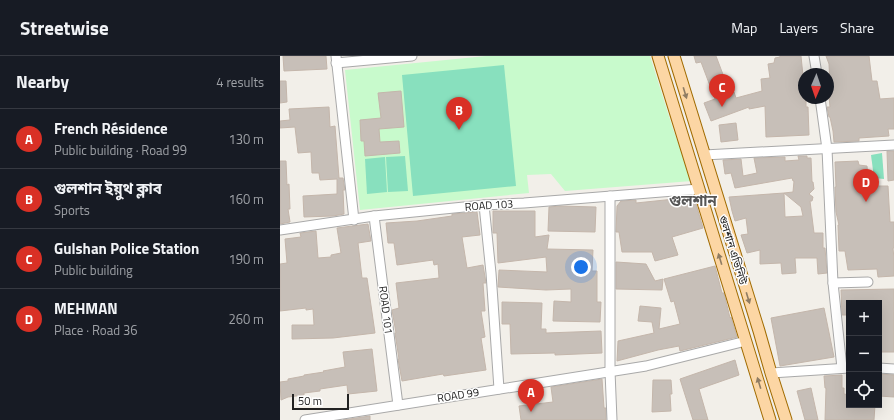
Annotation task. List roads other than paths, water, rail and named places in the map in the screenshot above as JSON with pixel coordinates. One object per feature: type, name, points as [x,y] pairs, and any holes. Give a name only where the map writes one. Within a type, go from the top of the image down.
[{"type":"main road","name":"গুলশান এভিনিউ","points":[[658,56],[770,420]]},
{"type":"main road","name":"গুলশান এভিনিউ","points":[[674,56],[786,420]]},
{"type":"street","points":[[354,220],[336,59],[412,56]]},
{"type":"street","points":[[814,56],[815,68]]},
{"type":"street","points":[[771,373],[846,368],[833,283],[827,149],[821,104]]},
{"type":"street","points":[[704,155],[894,145]]},
{"type":"street","name":"ROAD 103","points":[[280,230],[374,216],[484,205],[699,189]]},
{"type":"street","points":[[610,196],[610,371],[612,420]]},
{"type":"street","points":[[484,205],[492,273],[499,389]]},
{"type":"street","name":"ROAD 101","points":[[374,216],[398,405]]},
{"type":"street","points":[[833,283],[868,282]]},
{"type":"street","name":"ROAD 99","points":[[306,420],[646,366],[746,341]]},
{"type":"street","points":[[882,368],[894,369]]},
{"type":"place","name":"Gulshan Police Station","points":[[722,107]]},
{"type":"place","name":"গুলশান ইয়ুথ ক্লাব","points":[[459,130]]},
{"type":"place","name":"MEHMAN","points":[[866,202]]},
{"type":"place","name":"French Résidence","points":[[531,412]]},
{"type":"district","name":"গুলশান","points":[[693,200]]}]
